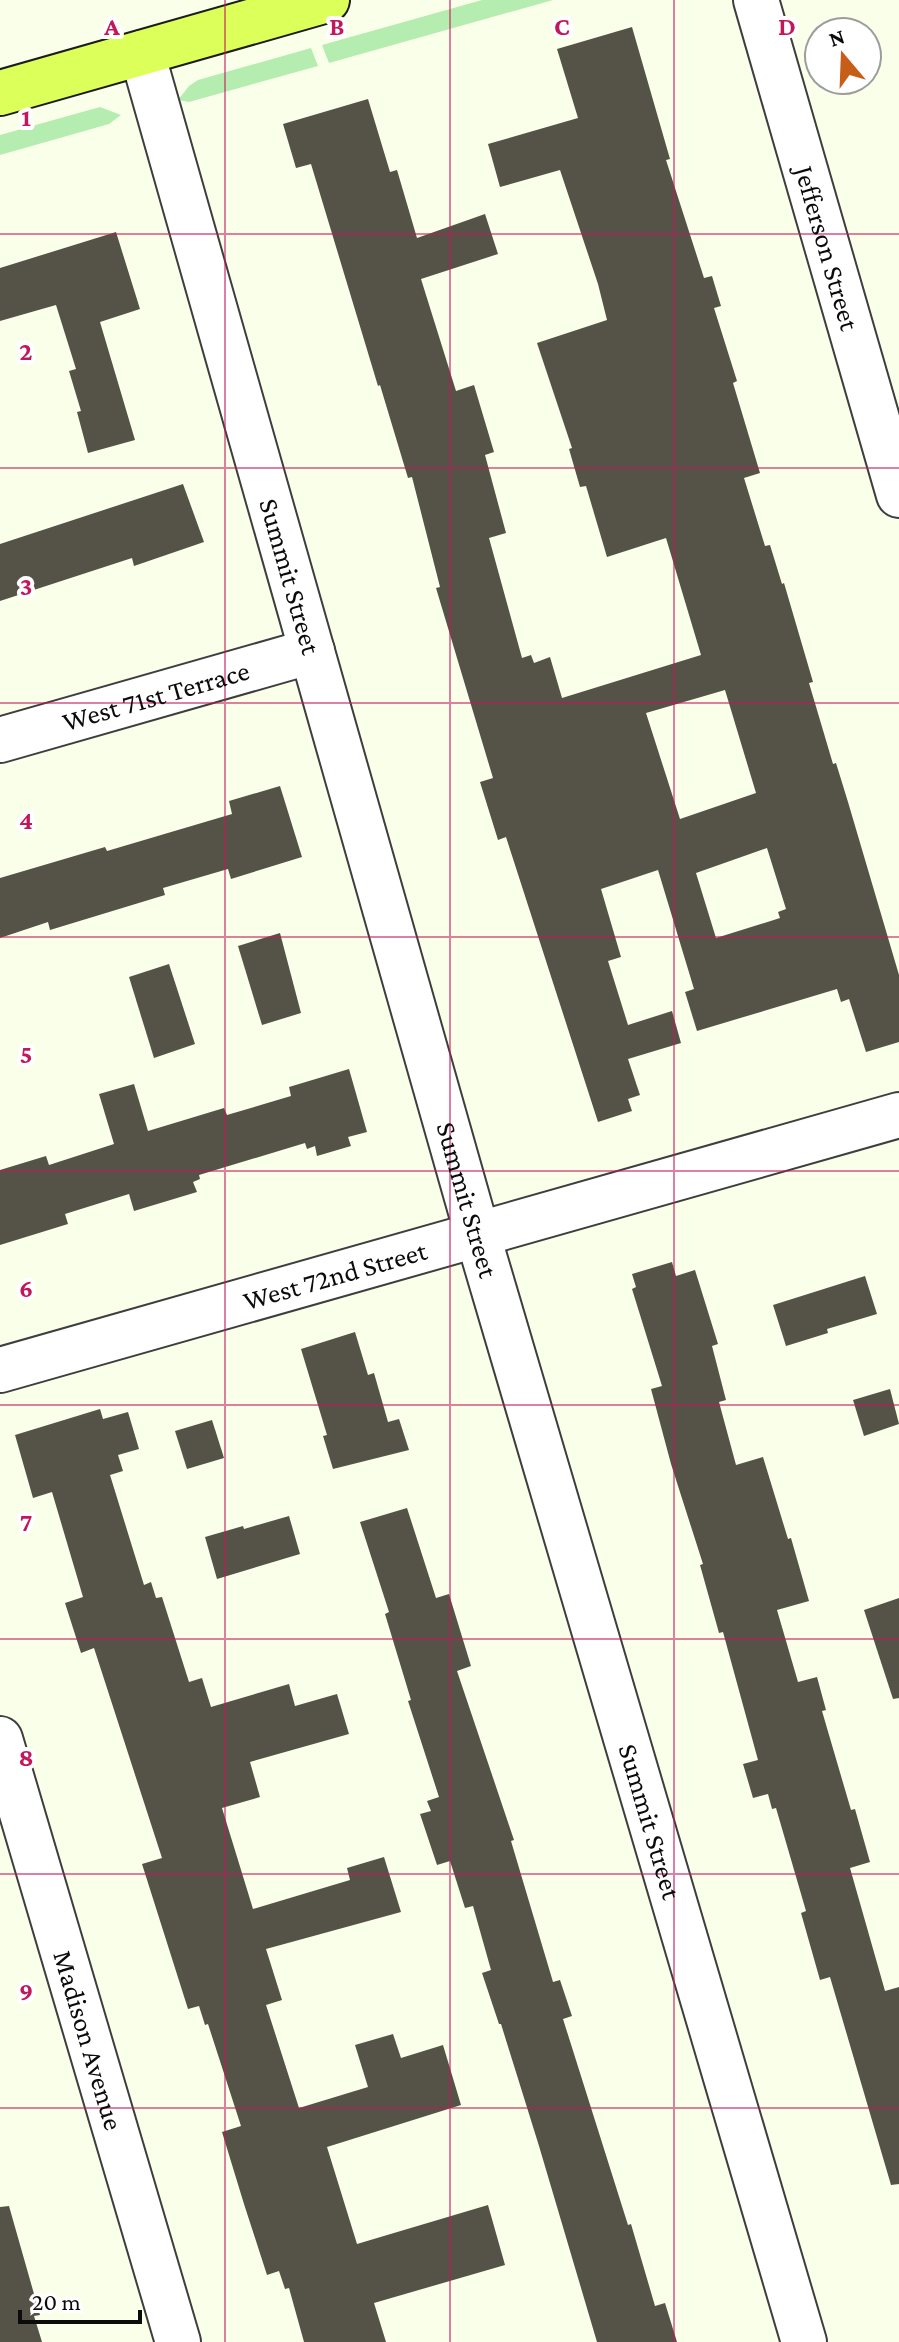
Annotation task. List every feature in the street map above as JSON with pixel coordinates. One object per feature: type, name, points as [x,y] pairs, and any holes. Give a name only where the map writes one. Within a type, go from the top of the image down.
[{"type":"main road","points":[[0,93],[327,0]]},
{"type":"street","name":"Jefferson Street","points":[[756,0],[899,495]]},
{"type":"street","name":"Summit Street","points":[[142,53],[478,1236],[804,2342]]},
{"type":"street","name":"West 71st Terrace","points":[[0,740],[312,651]]},
{"type":"street","name":"West 72nd Street","points":[[0,1370],[899,1115]]},
{"type":"street","name":"Madison Avenue","points":[[0,1739],[178,2342]]},
{"type":"green space","points":[[482,0],[553,0],[329,63],[322,45]]},
{"type":"green space","points":[[311,48],[318,66],[189,102],[178,100],[198,80]]},
{"type":"green space","points":[[100,107],[121,115],[109,124],[0,155],[0,135]]},
{"type":"building","points":[[632,27],[670,159],[666,160],[704,278],[712,276],[721,306],[714,308],[737,381],[733,383],[760,473],[744,478],[765,546],[770,545],[784,583],[813,682],[809,683],[899,975],[899,1042],[866,1052],[849,999],[841,1002],[837,989],[697,1031],[685,992],[694,989],[658,870],[601,889],[621,957],[608,961],[628,1025],[672,1011],[681,1043],[628,1059],[640,1095],[628,1099],[632,1111],[598,1122],[506,837],[498,840],[480,782],[493,778],[436,588],[440,587],[412,477],[408,478],[378,386],[311,164],[296,168],[283,124],[368,99],[390,172],[397,170],[417,238],[485,214],[498,254],[421,279],[456,391],[474,385],[494,452],[485,455],[506,533],[489,538],[522,658],[531,655],[534,663],[550,657],[562,698],[701,655],[666,538],[607,557],[586,486],[580,487],[569,449],[572,448],[537,343],[607,320],[560,170],[500,187],[488,144],[578,118],[557,49]],"holes":[[[725,690],[756,793],[680,819],[646,713]],[[767,848],[786,909],[778,912],[780,918],[716,938],[696,873]]]},
{"type":"building","points":[[116,232],[140,309],[100,322],[135,440],[88,453],[77,412],[81,411],[69,371],[76,369],[56,305],[0,321],[0,268]]},
{"type":"building","points":[[183,484],[204,542],[134,566],[132,558],[0,601],[0,544]]},
{"type":"building","points":[[280,786],[302,857],[231,879],[228,869],[163,888],[165,895],[50,930],[48,922],[0,938],[0,878],[105,847],[107,851],[232,814],[229,801]]},
{"type":"building","points":[[280,933],[301,1013],[262,1025],[238,946]]},
{"type":"building","points":[[169,964],[195,1044],[154,1058],[129,977]]},
{"type":"building","points":[[349,1069],[367,1132],[348,1137],[351,1146],[317,1156],[315,1146],[307,1149],[305,1143],[199,1175],[200,1179],[193,1182],[197,1192],[134,1211],[129,1194],[65,1214],[68,1224],[0,1245],[0,1170],[46,1156],[49,1165],[114,1144],[99,1094],[134,1084],[148,1131],[224,1108],[227,1115],[291,1096],[289,1087]]},
{"type":"building","points":[[672,1262],[676,1276],[695,1270],[718,1344],[712,1346],[726,1400],[719,1402],[736,1465],[763,1457],[809,1601],[777,1610],[798,1682],[817,1677],[826,1710],[822,1711],[870,1862],[850,1868],[885,1991],[899,1987],[899,2184],[891,2185],[830,1977],[820,1980],[801,1913],[806,1911],[776,1808],[772,1809],[768,1794],[753,1798],[743,1764],[758,1760],[723,1632],[719,1633],[700,1565],[703,1564],[671,1464],[651,1389],[662,1386],[632,1289],[636,1287],[632,1274]]},
{"type":"building","points":[[865,1276],[877,1314],[827,1329],[828,1333],[786,1346],[773,1305]]},
{"type":"building","points":[[355,1332],[368,1375],[374,1373],[388,1422],[399,1419],[409,1450],[333,1469],[323,1436],[327,1435],[301,1349]]},
{"type":"building","points":[[890,1389],[899,1424],[864,1436],[853,1400]]},
{"type":"building","points":[[100,1409],[103,1419],[128,1412],[139,1449],[118,1455],[123,1471],[110,1475],[144,1585],[151,1582],[156,1598],[162,1597],[189,1682],[202,1678],[211,1707],[289,1684],[295,1706],[337,1694],[349,1734],[250,1762],[260,1797],[222,1808],[253,1909],[350,1880],[347,1868],[384,1857],[401,1912],[266,1949],[282,2000],[266,2005],[299,2108],[368,2087],[355,2045],[393,2034],[401,2058],[443,2045],[461,2105],[327,2147],[357,2244],[488,2205],[505,2265],[374,2303],[386,2342],[304,2342],[289,2288],[285,2289],[279,2271],[267,2275],[244,2204],[222,2132],[241,2126],[208,2024],[205,2025],[199,2006],[188,2009],[142,1864],[162,1858],[94,1648],[81,1653],[65,1603],[83,1597],[52,1492],[33,1498],[15,1435]]},
{"type":"building","points":[[212,1420],[224,1458],[187,1469],[175,1431]]},
{"type":"building","points":[[407,1508],[436,1598],[449,1594],[471,1666],[457,1671],[514,1840],[511,1841],[553,1982],[560,1980],[572,2016],[563,2019],[655,2306],[665,2303],[677,2342],[597,2342],[501,2024],[482,1973],[491,1970],[473,1906],[465,1908],[450,1861],[437,1865],[420,1814],[431,1811],[427,1801],[439,1797],[408,1701],[411,1700],[385,1614],[389,1612],[360,1522]]},
{"type":"building","points":[[289,1516],[300,1554],[217,1579],[205,1537]]},
{"type":"building","points":[[899,1598],[899,1698],[893,1699],[864,1610]]},
{"type":"building","points":[[9,2206],[40,2315],[34,2316],[42,2342],[0,2342],[0,2207]]}]
